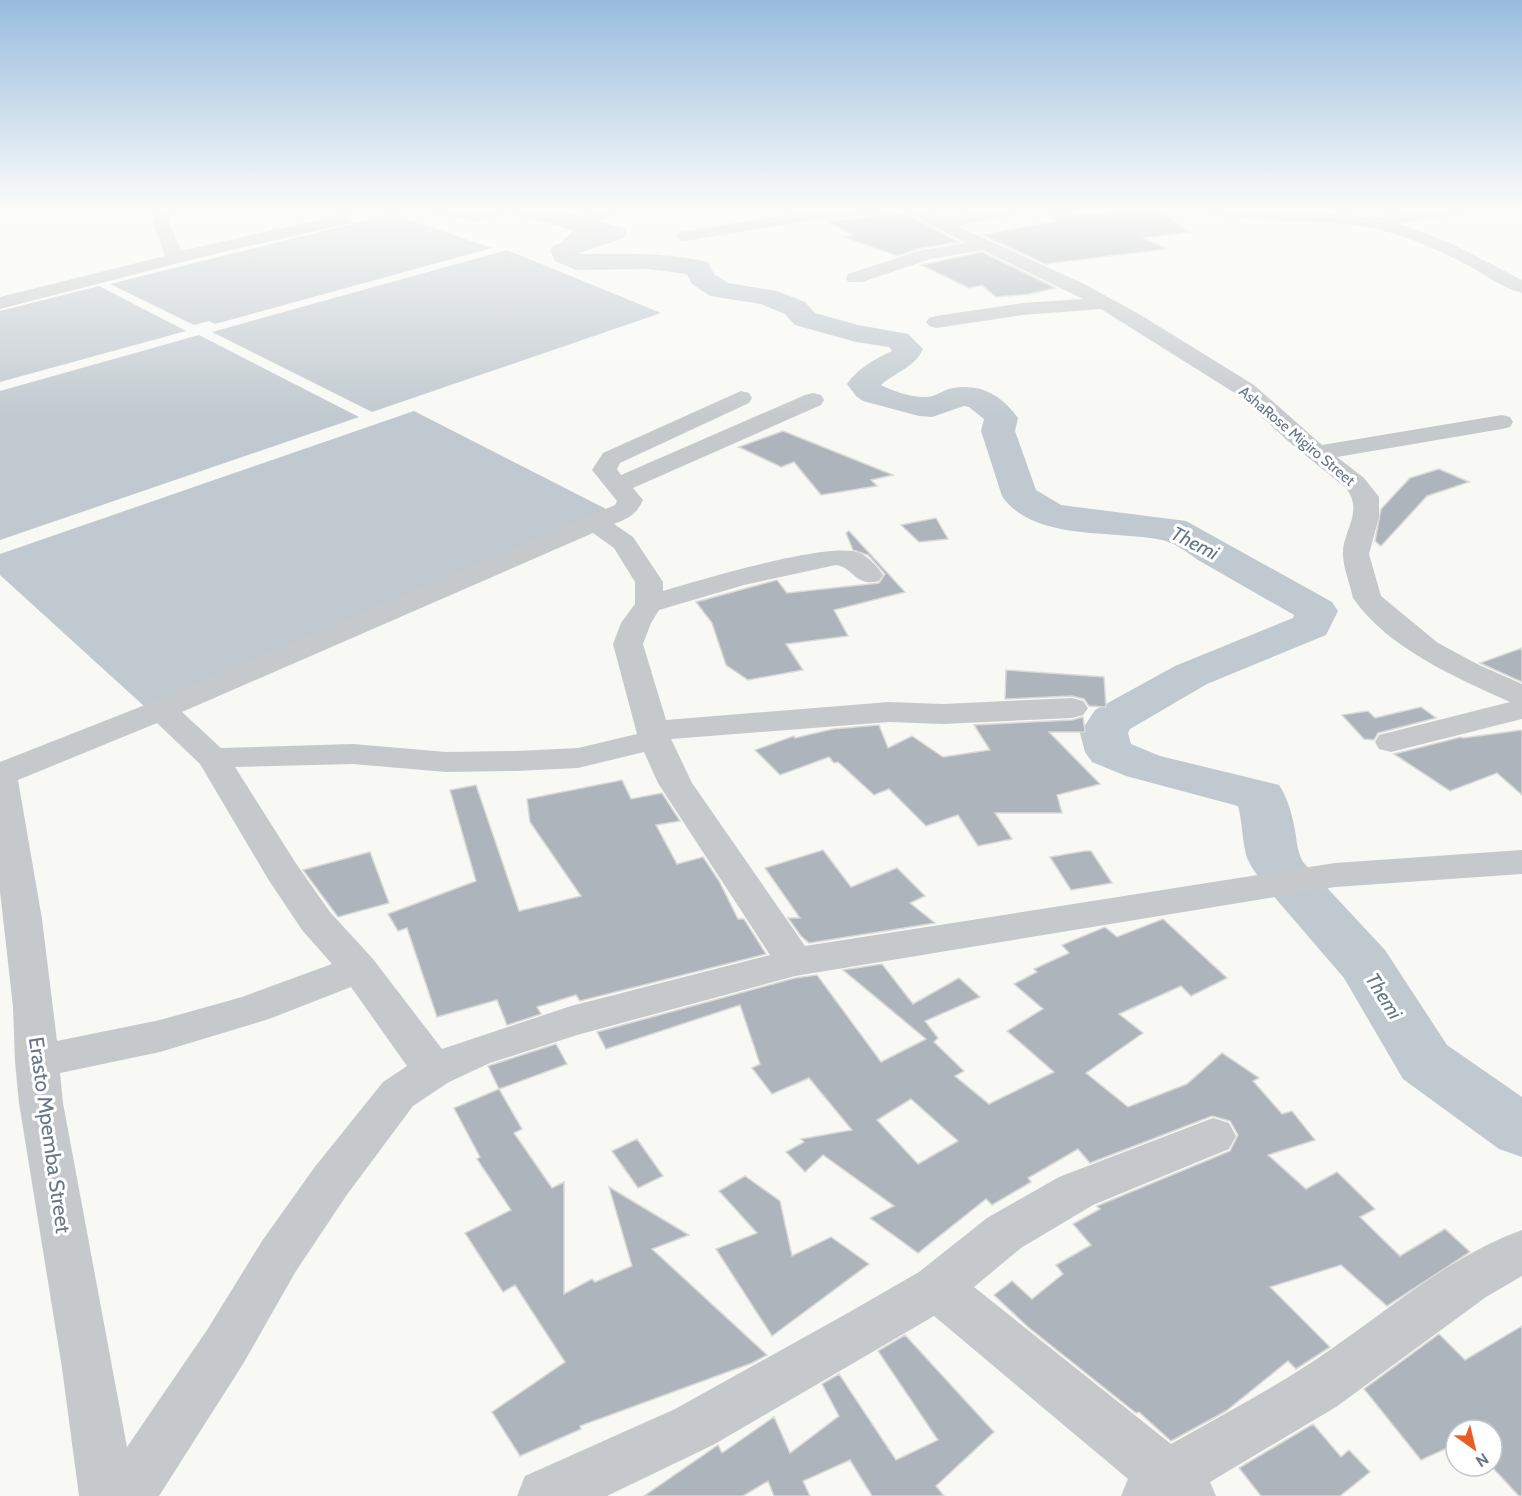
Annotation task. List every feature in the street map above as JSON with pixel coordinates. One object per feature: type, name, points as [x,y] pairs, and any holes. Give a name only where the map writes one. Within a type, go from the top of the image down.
[{"type":"street","points":[[0,303],[99,279]]},
{"type":"street","name":"AshaRose Migiro Street","points":[[1058,279],[1104,303],[1246,390],[1355,483],[1366,497],[1366,517],[1356,554],[1367,598],[1427,649],[1468,672],[1522,696]]},
{"type":"street","points":[[1506,279],[1522,287]]},
{"type":"street","points":[[936,322],[1012,311],[1104,303]]},
{"type":"street","points":[[0,773],[160,710],[625,510],[630,505],[630,500],[604,470],[611,458],[741,399]]},
{"type":"street","points":[[618,485],[813,400]]},
{"type":"street","points":[[1318,453],[1502,422]]},
{"type":"street","points":[[596,523],[624,543],[649,582],[649,604],[636,623],[628,644],[654,735],[675,783],[795,962]]},
{"type":"street","points":[[649,604],[738,578],[836,557],[851,559],[869,575]]},
{"type":"street","points":[[213,758],[353,754],[446,762],[578,758],[654,735],[888,712],[943,714],[1071,708]]},
{"type":"street","points":[[1391,742],[1522,709]]},
{"type":"street","points":[[160,710],[213,758],[281,870],[316,921],[359,969],[434,1070]]},
{"type":"street","name":"Erasto Mpemba Street","points":[[0,773],[19,890],[34,1010],[36,1062],[88,1368],[107,1496]]},
{"type":"street","points":[[127,1496],[225,1347],[279,1256],[330,1182],[398,1094],[434,1070],[475,1052],[571,1021],[795,962],[1335,875],[1522,862]]},
{"type":"street","points":[[36,1062],[160,1036],[254,1008],[359,969]]},
{"type":"street","points":[[545,1496],[694,1427],[938,1288],[1004,1233],[1059,1200],[1213,1136]]},
{"type":"street","points":[[938,1288],[1169,1489],[1317,1389],[1468,1282],[1522,1251]]},
{"type":"shaded area","points":[[131,279],[380,279],[215,324],[209,321],[194,325],[110,284]]},
{"type":"shaded area","points":[[403,279],[577,279],[661,313],[372,412],[212,332]]},
{"type":"shaded area","points":[[99,286],[186,331],[0,382],[0,311]]},
{"type":"shaded area","points":[[199,335],[359,417],[0,540],[0,391]]},
{"type":"shaded area","points":[[414,411],[608,510],[145,707],[0,575],[0,554]]},
{"type":"building","points":[[950,279],[1037,279],[1056,288],[1029,294],[996,297],[982,285],[969,288]]},
{"type":"building","points":[[783,431],[893,475],[871,480],[877,486],[821,495],[794,462],[781,467],[739,447]]},
{"type":"building","points":[[1439,469],[1469,482],[1427,496],[1381,546],[1375,541],[1381,509],[1410,478]]},
{"type":"building","points":[[936,518],[948,539],[919,542],[901,525]]},
{"type":"building","points":[[849,531],[905,592],[834,610],[848,636],[786,644],[803,670],[748,680],[726,665],[712,623],[696,602],[777,580],[787,593],[879,583],[885,574],[868,555],[853,550],[846,533]]},
{"type":"building","points":[[1522,648],[1522,682],[1480,663]]},
{"type":"building","points":[[1006,670],[1104,677],[1106,707],[1089,706],[1084,699],[1072,696],[1005,699]]},
{"type":"building","points":[[1421,707],[1436,718],[1378,733],[1374,740],[1364,739],[1342,715],[1368,711],[1375,718]]},
{"type":"building","points":[[1083,717],[1085,732],[1049,732],[1100,784],[1057,795],[1062,813],[995,813],[1012,839],[978,846],[958,815],[926,826],[889,789],[874,795],[838,762],[834,763],[829,757],[780,775],[755,750],[794,736],[795,738],[833,729],[879,725],[888,748],[912,736],[943,757],[990,750],[974,725],[1072,720]]},
{"type":"building","points":[[1522,730],[1522,795],[1497,773],[1450,791],[1394,754],[1461,737]]},
{"type":"building","points":[[622,780],[631,799],[662,793],[680,821],[656,825],[677,864],[703,857],[719,881],[738,919],[744,919],[766,954],[580,1001],[576,995],[537,1007],[541,1014],[507,1025],[497,1000],[437,1017],[407,928],[398,931],[388,914],[476,881],[450,790],[476,785],[519,911],[581,896],[530,822],[527,799]]},
{"type":"building","points":[[823,850],[851,887],[897,868],[925,896],[910,903],[935,923],[809,943],[788,918],[800,918],[765,868]]},
{"type":"building","points":[[1091,851],[1112,883],[1071,890],[1050,857]]},
{"type":"building","points":[[370,852],[389,903],[338,917],[303,870]]},
{"type":"building","points":[[1163,919],[1227,978],[1191,996],[1181,986],[1119,1014],[1143,1033],[1086,1073],[1128,1107],[1187,1084],[1222,1053],[1259,1078],[1253,1081],[1282,1114],[1292,1111],[1315,1140],[1268,1155],[1306,1189],[1337,1172],[1375,1209],[1360,1217],[1400,1256],[1445,1229],[1470,1252],[1387,1306],[1341,1265],[1270,1287],[1330,1347],[1296,1369],[1288,1361],[1226,1411],[1171,1441],[1139,1412],[1136,1413],[1028,1327],[994,1295],[1012,1281],[1032,1299],[1063,1274],[1056,1265],[1091,1245],[1073,1224],[1100,1209],[1097,1206],[1230,1151],[1238,1135],[1230,1121],[1212,1116],[1090,1163],[1078,1149],[1028,1178],[1031,1182],[992,1205],[986,1199],[918,1253],[870,1218],[894,1206],[823,1155],[805,1172],[786,1152],[804,1142],[801,1139],[852,1130],[809,1078],[772,1094],[752,1068],[760,1064],[740,1005],[606,1049],[597,1032],[795,978],[817,975],[881,1062],[926,1039],[843,970],[882,964],[913,1004],[959,978],[980,997],[925,1021],[938,1038],[934,1042],[964,1071],[955,1076],[989,1104],[1054,1072],[1007,1031],[1043,1009],[1014,984],[1037,972],[1034,969],[1069,953],[1062,945],[1105,927],[1117,937]],"holes":[[[911,1099],[958,1141],[918,1164],[877,1120]]]},
{"type":"building","points":[[556,1044],[567,1064],[499,1089],[488,1066]]},
{"type":"building","points":[[499,1089],[522,1129],[514,1133],[552,1188],[564,1182],[564,1294],[592,1279],[595,1282],[632,1266],[609,1187],[689,1235],[652,1249],[767,1355],[752,1363],[580,1426],[581,1429],[520,1456],[492,1412],[565,1362],[515,1285],[503,1292],[465,1233],[511,1210],[477,1159],[480,1157],[454,1108]]},
{"type":"building","points":[[637,1139],[663,1176],[638,1188],[612,1151]]},
{"type":"building","points":[[745,1176],[780,1201],[792,1256],[831,1237],[869,1264],[772,1336],[716,1249],[757,1233],[719,1191]]},
{"type":"building","points":[[1522,1326],[1522,1496],[1519,1496],[1502,1478],[1504,1418],[1444,1418],[1444,1449],[1421,1460],[1364,1389],[1439,1334],[1465,1360]]},
{"type":"building","points":[[905,1335],[994,1432],[936,1486],[944,1496],[872,1496],[850,1460],[803,1481],[810,1496],[774,1496],[768,1481],[743,1496],[644,1496],[718,1445],[722,1453],[774,1417],[790,1453],[839,1416],[822,1384],[839,1374],[896,1460],[938,1440],[878,1351]]},
{"type":"building","points":[[1313,1424],[1341,1457],[1349,1450],[1370,1472],[1340,1496],[1261,1496],[1239,1468]]},
{"type":"waterway","name":"Themi","points":[[702,279],[720,290],[767,297],[795,308],[805,319],[856,333],[898,340],[908,349],[904,357],[883,367],[863,384],[868,391],[900,402],[927,407],[961,396],[975,397],[987,403],[1001,418],[998,431],[1020,496],[1051,515],[1109,524],[1173,529],[1317,611],[1311,626],[1191,675],[1112,720],[1104,733],[1109,752],[1143,766],[1261,796],[1269,826],[1271,852],[1282,872],[1365,964],[1425,1062],[1522,1131]]}]
